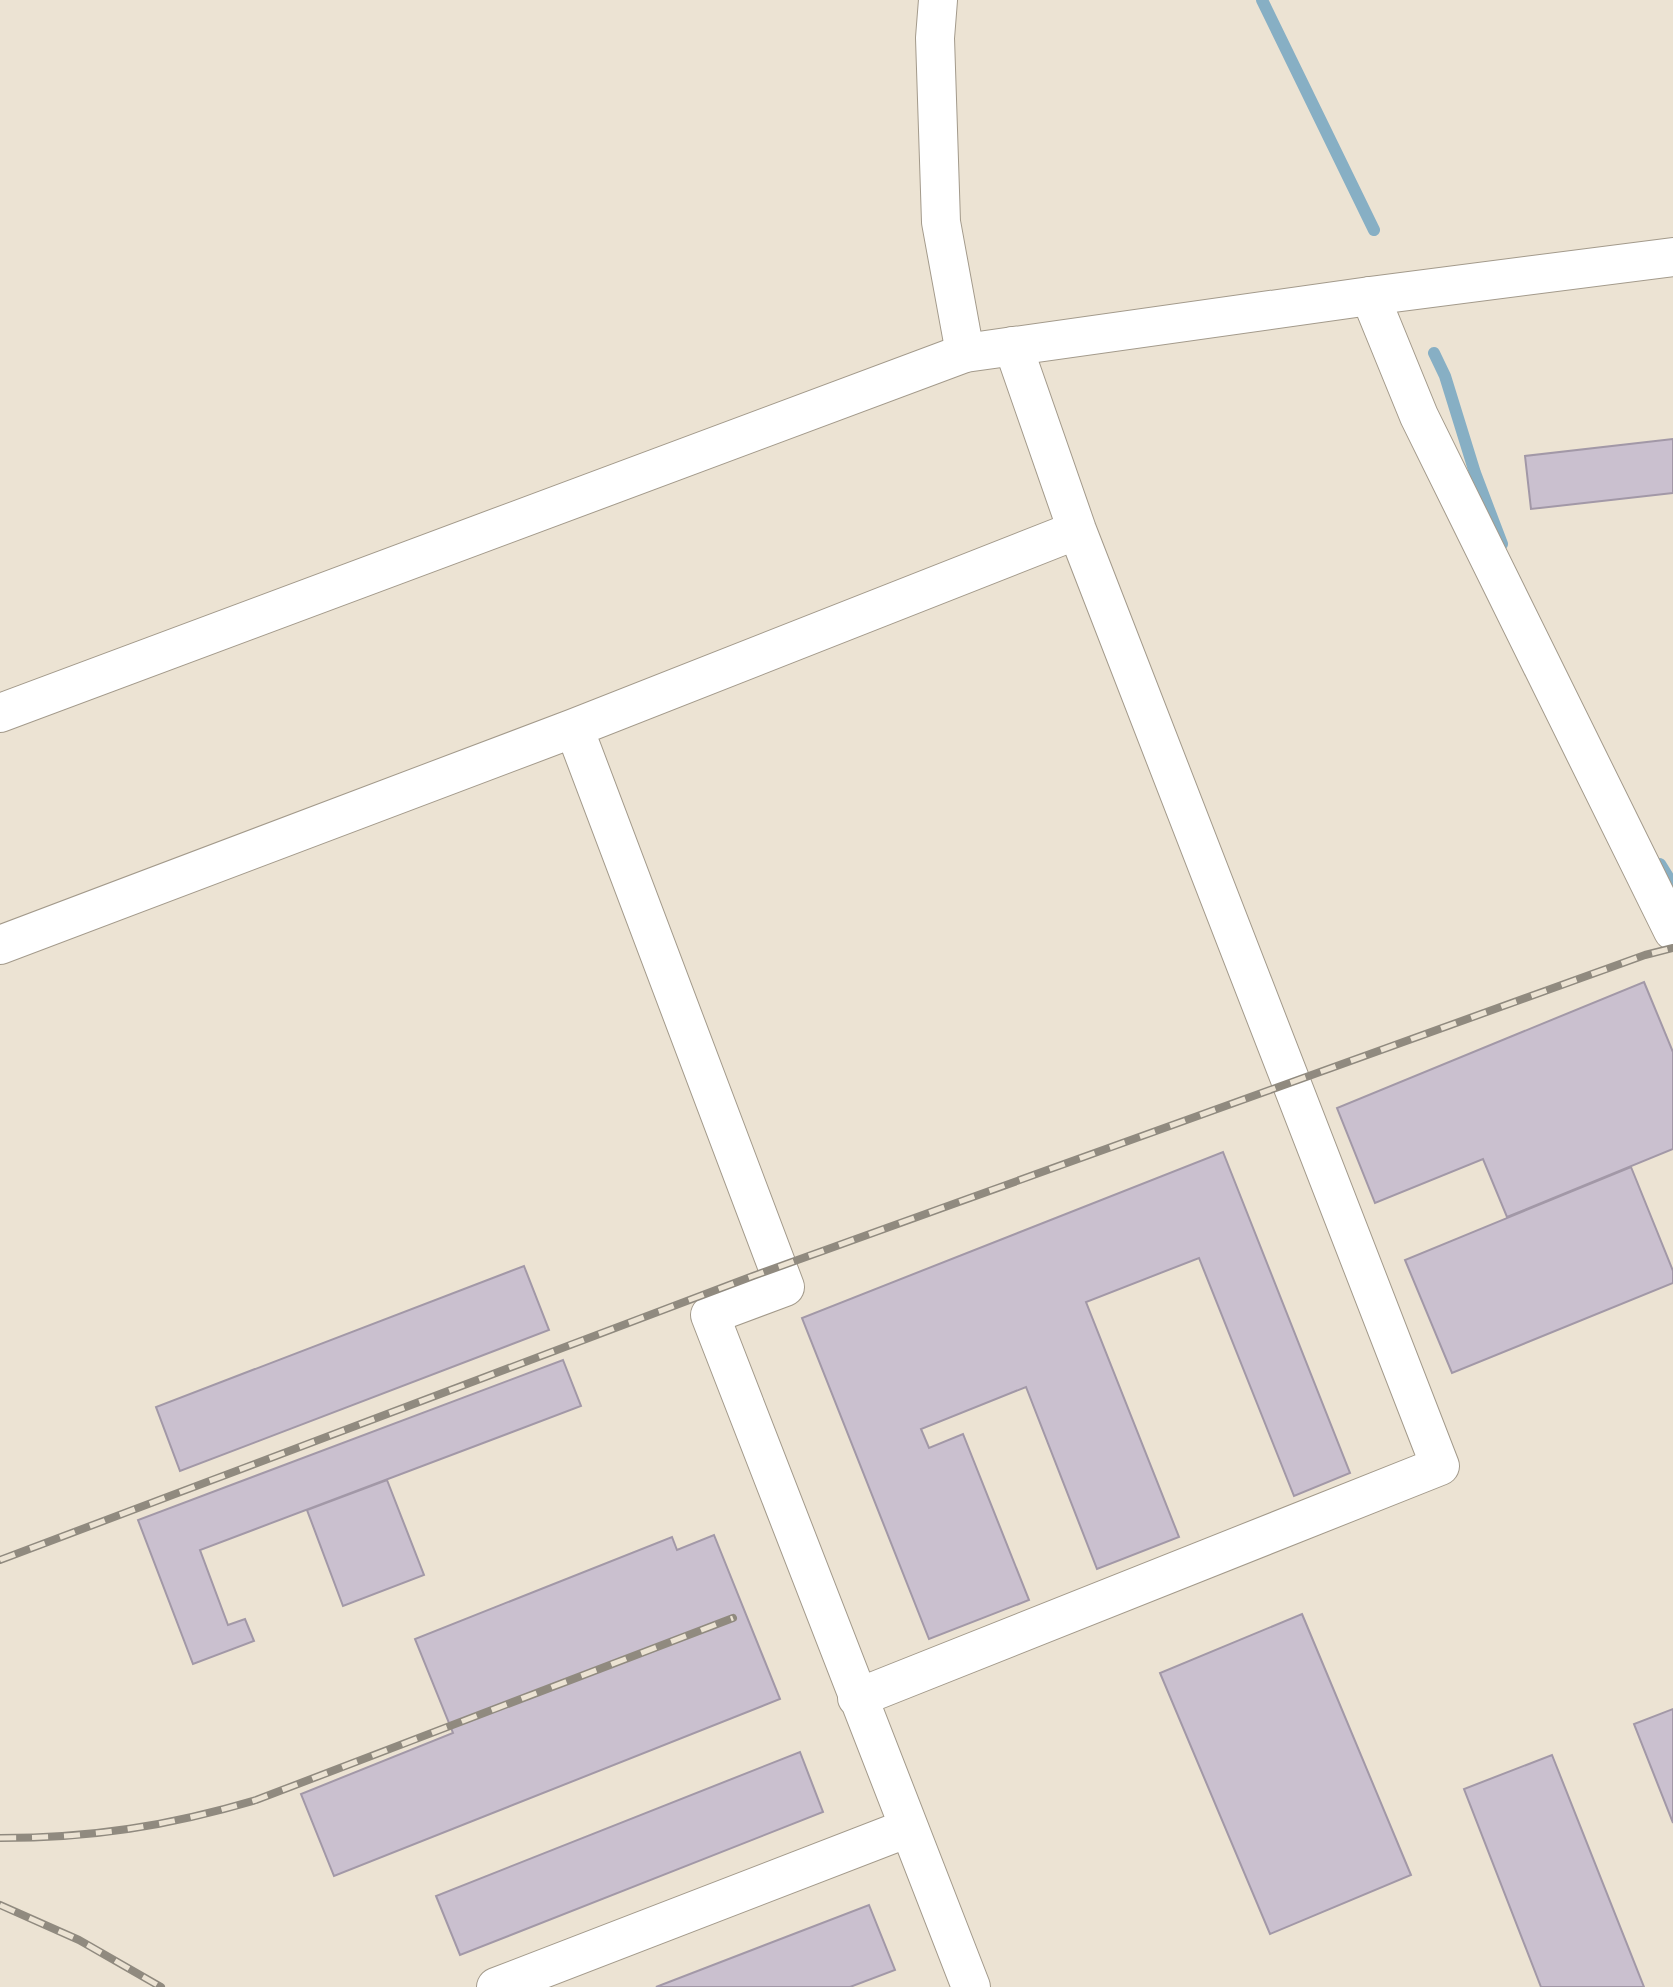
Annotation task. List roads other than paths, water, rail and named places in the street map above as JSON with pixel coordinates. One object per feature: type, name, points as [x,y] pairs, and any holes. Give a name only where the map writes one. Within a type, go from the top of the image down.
[{"type":"main road","points":[[939,0],[935,38],[940,222],[965,353]]},
{"type":"main road","points":[[0,713],[965,353],[1673,257]]},
{"type":"main road","points":[[1370,296],[1419,416],[1673,931]]},
{"type":"main road","points":[[857,1698],[1440,1466],[1077,530],[1013,346]]},
{"type":"main road","points":[[0,944],[574,728],[1077,530]]},
{"type":"main road","points":[[574,728],[785,1287],[710,1315],[971,1987]]},
{"type":"main road","points":[[496,1987],[908,1828]]},
{"type":"waterway","points":[[1262,0],[1374,230]]},
{"type":"waterway","points":[[1434,353],[1445,376],[1475,473],[1502,544]]},
{"type":"waterway","points":[[1660,864],[1673,885]]},
{"type":"railway","points":[[0,1560],[753,1276],[1645,955],[1673,948]]},
{"type":"railway","points":[[0,1838],[66,1836],[130,1829],[192,1817],[256,1800],[733,1618]]},
{"type":"railway","points":[[0,1905],[79,1940],[161,1987]]}]
